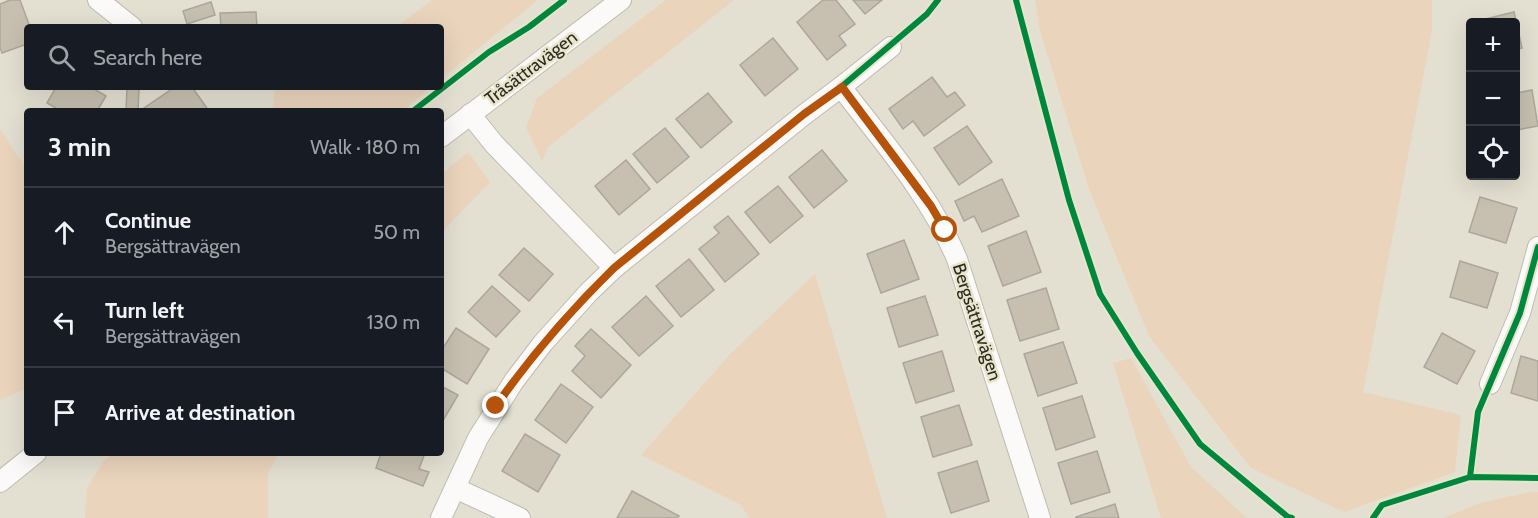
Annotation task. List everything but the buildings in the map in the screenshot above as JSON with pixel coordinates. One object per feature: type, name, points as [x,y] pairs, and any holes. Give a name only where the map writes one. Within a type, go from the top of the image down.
[{"type":"street","points":[[98,0],[128,24]]},
{"type":"street","name":"Tråsättravägen","points":[[444,135],[621,0]]},
{"type":"street","points":[[441,518],[478,438],[514,381],[543,343],[589,292],[614,268],[804,114],[891,47]]},
{"type":"street","name":"Bergsättravägen","points":[[842,87],[931,206],[945,230],[957,259],[1040,518]]},
{"type":"street","points":[[470,114],[494,144],[614,268]]},
{"type":"street","points":[[1490,384],[1529,315],[1538,247]]},
{"type":"street","points":[[0,482],[32,456]]},
{"type":"street","points":[[455,488],[520,518]]},
{"type":"shaded area","points":[[432,0],[538,0],[444,77],[444,24],[400,24]]},
{"type":"shaded area","points":[[666,0],[734,0],[548,147],[542,161],[526,127],[537,98]]},
{"type":"shaded area","points":[[1035,0],[1432,0],[1432,29],[1363,392],[1461,415],[1455,472],[1344,512],[1251,468],[1149,336],[1090,192],[1040,31]]},
{"type":"shaded area","points":[[275,90],[427,90],[406,108],[271,108],[273,106]]},
{"type":"shaded area","points":[[0,129],[24,165],[24,389],[0,400]]},
{"type":"shaded area","points":[[468,152],[490,182],[444,230],[444,172]]},
{"type":"shaded area","points":[[815,274],[887,518],[749,518],[741,505],[641,455],[732,352]]},
{"type":"shaded area","points":[[1131,358],[1191,467],[1247,518],[1161,518],[1113,363]]},
{"type":"shaded area","points":[[110,456],[277,456],[268,474],[268,518],[85,518],[87,488],[103,462]]},
{"type":"shaded area","points":[[1538,492],[1538,518],[1443,518],[1480,503]]},
{"type":"cycle path","points":[[444,87],[489,52],[529,27],[564,0]]},
{"type":"cycle path","points":[[841,87],[927,14],[938,0]]},
{"type":"cycle path","points":[[1016,0],[1069,200],[1100,294],[1137,353],[1200,444],[1292,518]]},
{"type":"cycle path","points":[[417,108],[440,90]]},
{"type":"cycle path","points":[[1470,477],[1478,412],[1520,313],[1538,247]]},
{"type":"cycle path","points":[[1373,518],[1382,505],[1470,477],[1538,478]]},
{"type":"route","points":[[496,406],[543,343],[614,268],[804,114],[842,87],[931,206],[945,230]]}]
